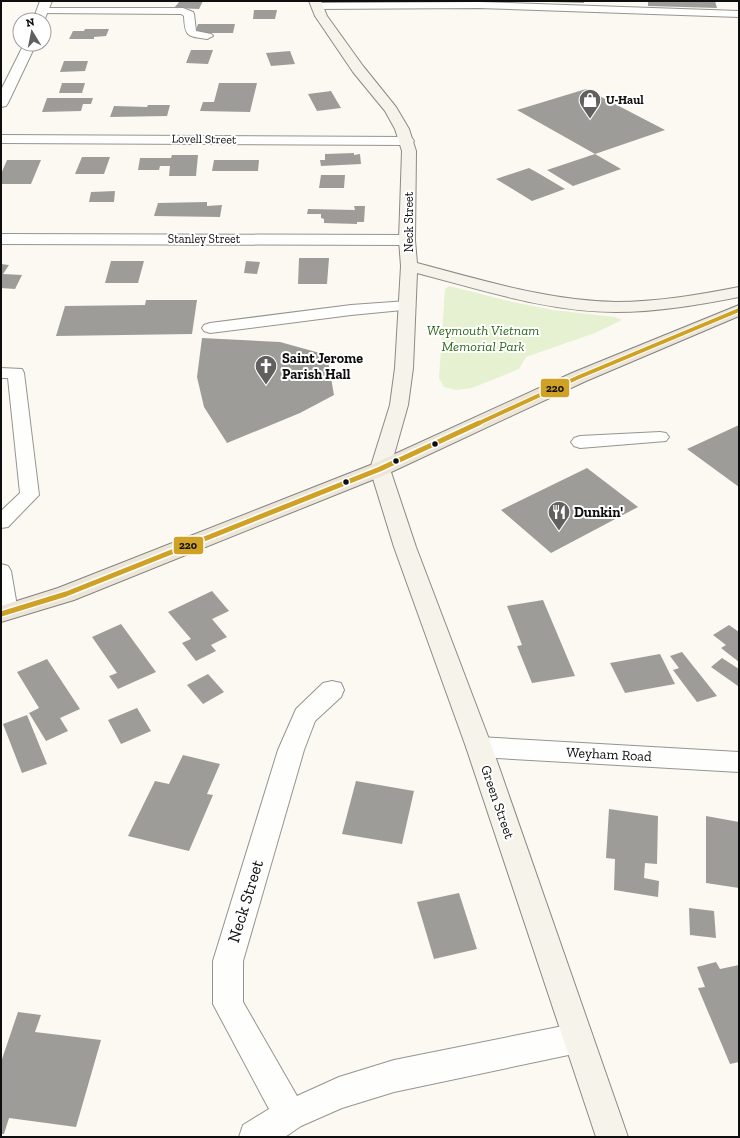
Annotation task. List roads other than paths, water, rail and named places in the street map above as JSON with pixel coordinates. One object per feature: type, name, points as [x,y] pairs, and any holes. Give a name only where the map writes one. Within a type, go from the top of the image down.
[{"type":"main road","points":[[4,613],[66,594],[380,469],[579,378],[739,310]]},
{"type":"street","name":"Neck Street","points":[[316,3],[321,16],[358,69],[391,110],[407,141],[410,166],[408,240],[409,266],[404,368],[399,405],[380,469]]},
{"type":"street","points":[[1,103],[26,52]]},
{"type":"street","name":"Lovell Street","points":[[1,139],[407,141]]},
{"type":"street","name":"Stanley Street","points":[[1,239],[408,240]]},
{"type":"street","points":[[409,266],[565,303],[607,306],[651,306],[739,292]]},
{"type":"street","name":"Green Street","points":[[380,469],[405,547],[479,747],[612,1137]]},
{"type":"street","name":"Neck Street","points":[[290,1115],[228,1004],[228,961],[291,750],[305,716],[332,690]]},
{"type":"street","name":"Weyham Road","points":[[479,747],[736,760]]},
{"type":"street","points":[[255,1137],[290,1115],[339,1093],[394,1076],[578,1038]]},
{"type":"lane","points":[[316,3],[479,5],[739,14]]},
{"type":"lane","points":[[42,11],[183,11],[189,14],[190,31],[194,34],[207,36]]},
{"type":"lane","points":[[210,328],[351,310],[407,306]]},
{"type":"lane","points":[[1,373],[16,373],[30,495],[1,522]]},
{"type":"lane","points":[[580,442],[660,437]]},
{"type":"lane","points":[[1,571],[4,613]]},
{"type":"place","name":"U-Haul","points":[[590,120]]},
{"type":"place","name":"Saint Jerome Parish Hall","points":[[266,386]]},
{"type":"place","name":"Dunkin'","points":[[559,532]]},
{"type":"park label","name":"Weymouth Vietnam Memorial Park","points":[[483,338]]}]
